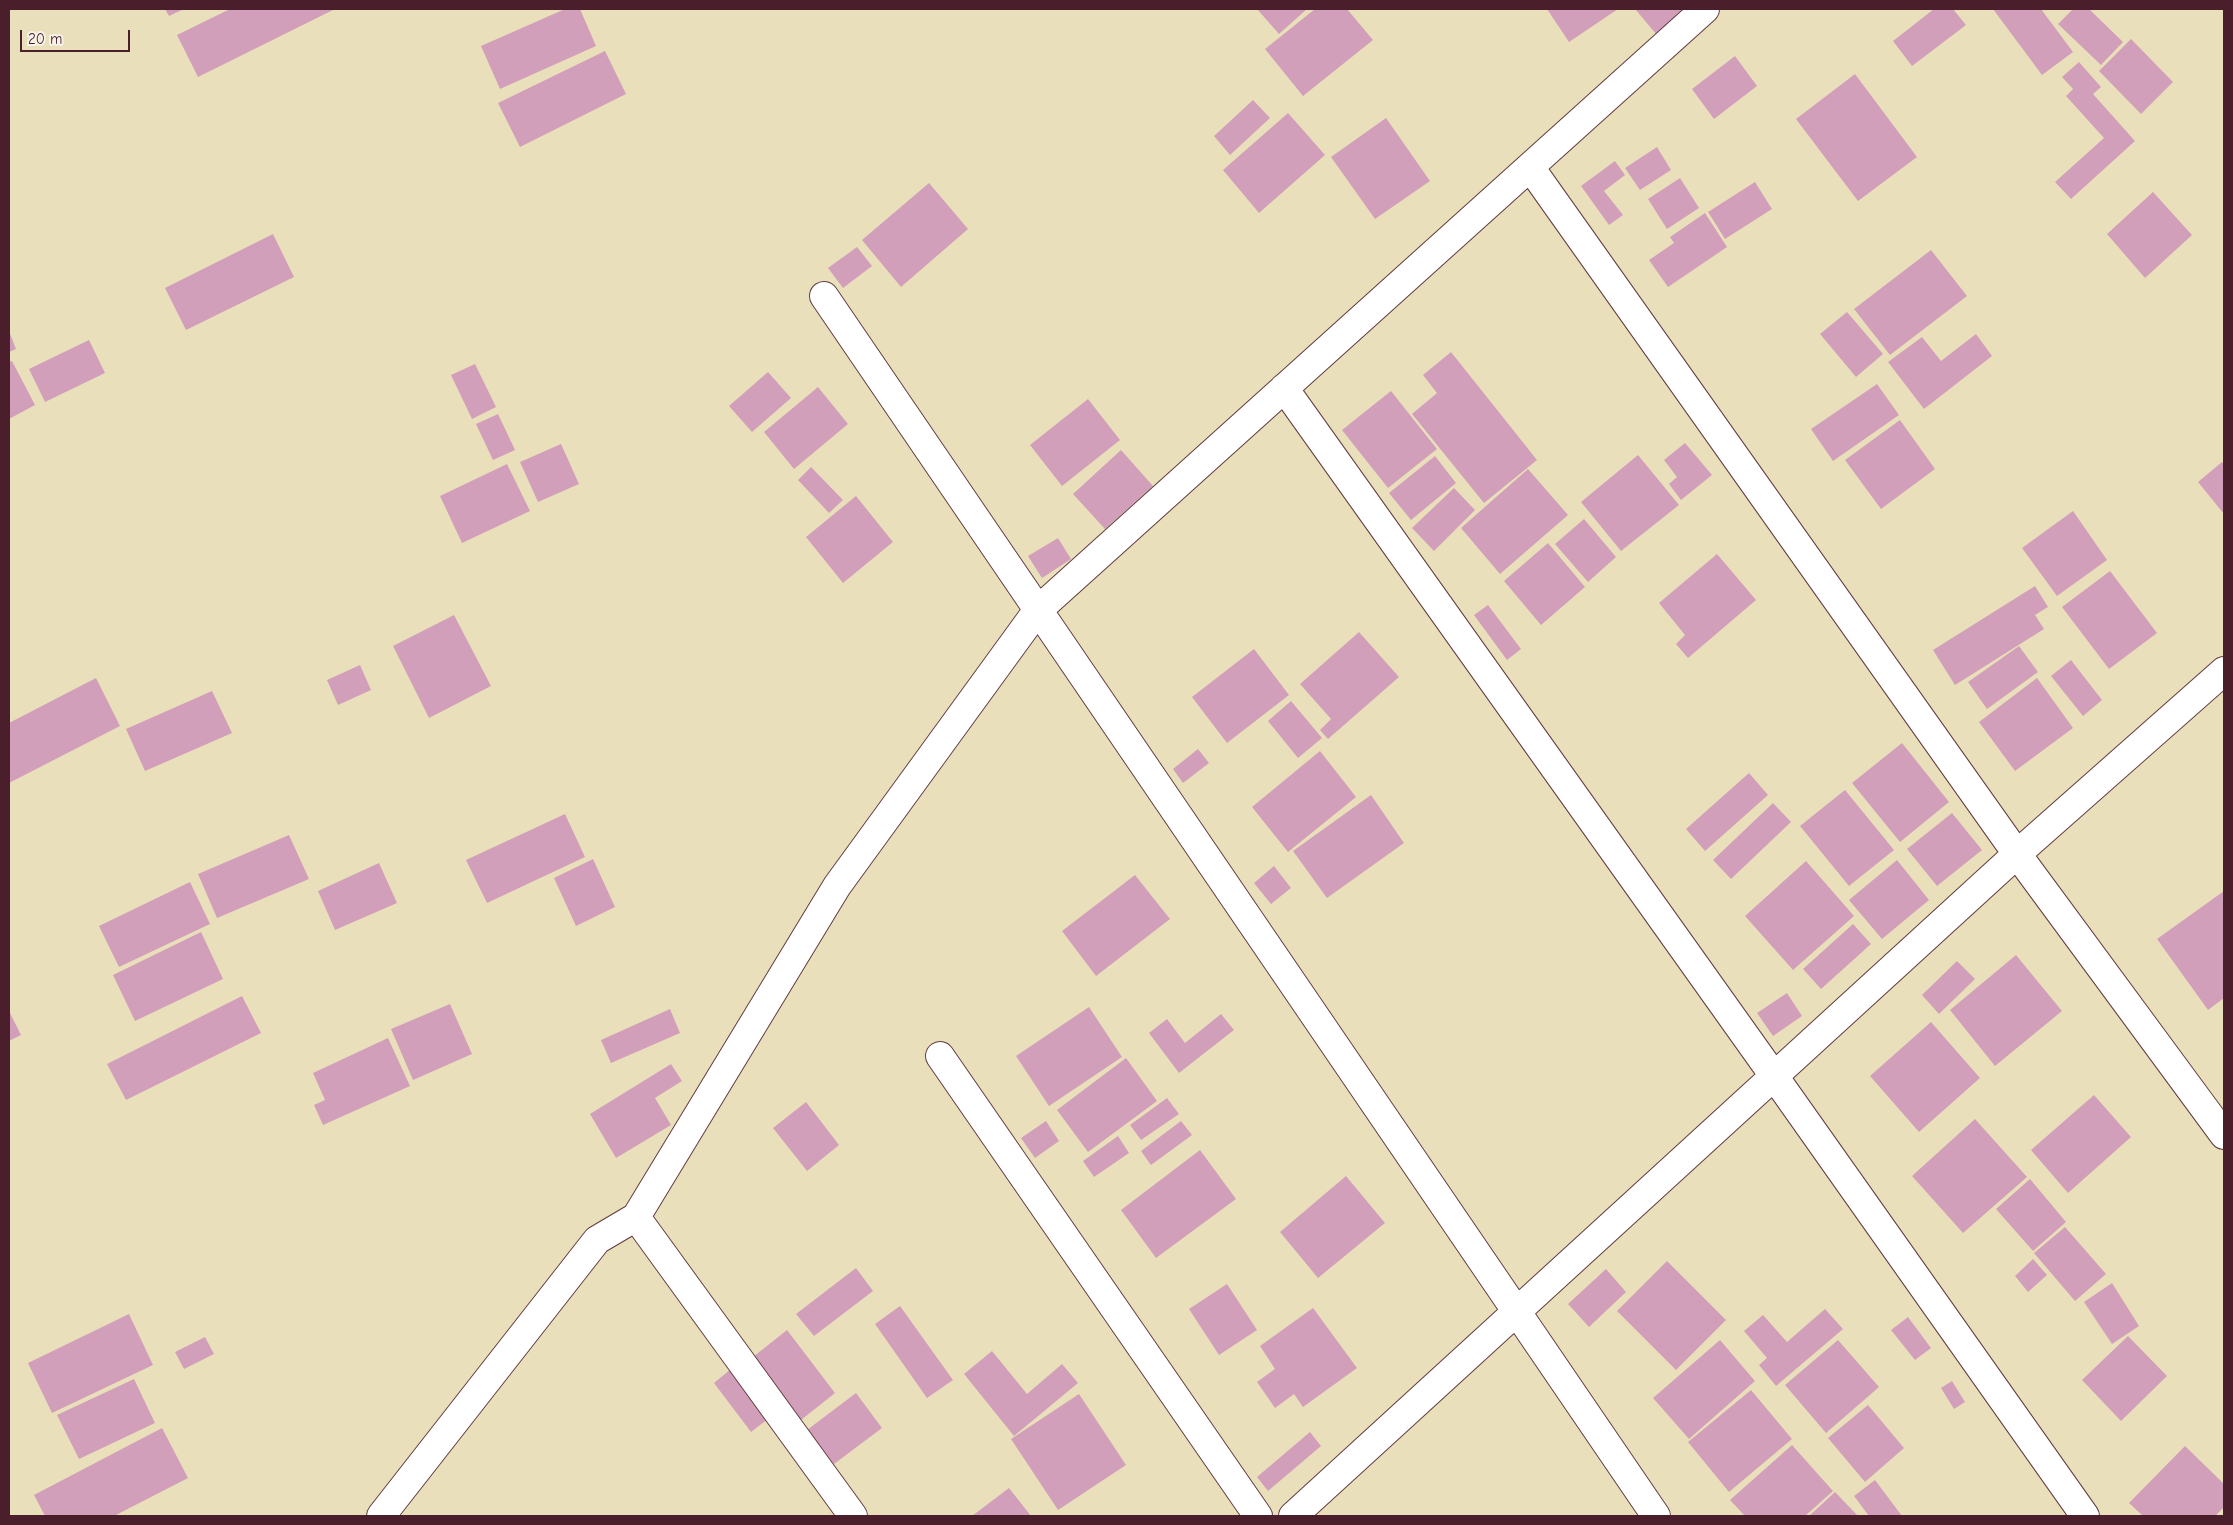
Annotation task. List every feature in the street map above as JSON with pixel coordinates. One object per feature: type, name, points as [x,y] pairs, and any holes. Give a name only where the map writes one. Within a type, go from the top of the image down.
[{"type":"street","points":[[381,1516],[597,1240],[636,1218],[838,886],[1037,611],[1705,9]]},
{"type":"street","points":[[1530,167],[2017,854],[2224,1135]]},
{"type":"street","points":[[824,296],[1037,611],[1656,1516]]},
{"type":"street","points":[[1284,388],[2085,1516]]},
{"type":"street","points":[[1293,1516],[2017,854],[2224,671]]},
{"type":"street","points":[[940,1056],[1258,1516]]},
{"type":"street","points":[[636,1218],[853,1516]]},
{"type":"building","points":[[165,9],[184,9],[169,16]]},
{"type":"building","points":[[230,9],[335,9],[198,77],[177,35]]},
{"type":"building","points":[[565,9],[580,9],[596,46],[500,89],[481,46]]},
{"type":"building","points":[[1257,9],[1307,9],[1279,34]]},
{"type":"building","points":[[1315,9],[1347,9],[1373,40],[1303,96],[1265,49]]},
{"type":"building","points":[[1547,9],[1618,9],[1569,42]]},
{"type":"building","points":[[1635,9],[1689,9],[1657,35]]},
{"type":"building","points":[[1934,9],[1953,9],[1966,25],[1912,66],[1893,41]]},
{"type":"building","points":[[1993,9],[2041,9],[2073,52],[2042,75]]},
{"type":"building","points":[[2073,9],[2089,9],[2123,42],[2101,65],[2058,24]]},
{"type":"building","points":[[2131,39],[2173,82],[2141,114],[2099,71]]},
{"type":"building","points":[[605,51],[626,94],[520,147],[498,103]]},
{"type":"building","points":[[1735,56],[1757,86],[1714,119],[1692,89]]},
{"type":"building","points":[[2079,62],[2101,87],[2093,94],[2135,141],[2071,199],[2055,182],[2104,138],[2066,96],[2073,89],[2062,77]]},
{"type":"building","points":[[1855,74],[1917,157],[1858,201],[1796,119]]},
{"type":"building","points":[[1253,100],[1270,118],[1230,155],[1214,136]]},
{"type":"building","points":[[1288,113],[1325,155],[1259,213],[1223,170]]},
{"type":"building","points":[[1386,118],[1430,181],[1375,219],[1331,157]]},
{"type":"building","points":[[1657,147],[1671,170],[1640,190],[1625,168]]},
{"type":"building","points":[[1615,161],[1625,175],[1604,191],[1623,215],[1609,225],[1581,186]]},
{"type":"building","points":[[1680,178],[1699,208],[1667,229],[1648,199]]},
{"type":"building","points":[[1755,182],[1772,209],[1725,239],[1708,212]]},
{"type":"building","points":[[929,183],[968,229],[901,287],[862,240]]},
{"type":"building","points":[[2153,192],[2192,235],[2145,278],[2107,234]]},
{"type":"building","points":[[1705,213],[1727,247],[1668,287],[1649,260],[1674,243],[1670,237]]},
{"type":"building","points":[[273,234],[294,277],[186,330],[165,288]]},
{"type":"building","points":[[857,247],[872,266],[843,288],[828,268]]},
{"type":"building","points":[[1931,250],[1967,296],[1890,355],[1854,309]]},
{"type":"building","points":[[1847,312],[1883,354],[1856,377],[1820,334]]},
{"type":"building","points":[[9,331],[16,349],[9,352]]},
{"type":"building","points":[[1976,334],[1992,356],[1924,409],[1888,362],[1922,337],[1941,361]]},
{"type":"building","points":[[89,340],[105,373],[45,402],[29,369]]},
{"type":"building","points":[[1451,352],[1537,460],[1484,503],[1412,414],[1437,393],[1423,375]]},
{"type":"building","points":[[12,361],[35,405],[9,419],[9,362]]},
{"type":"building","points":[[475,364],[496,407],[472,419],[451,375]]},
{"type":"building","points":[[768,372],[791,398],[752,432],[729,406]]},
{"type":"building","points":[[1877,384],[1899,415],[1833,461],[1811,429]]},
{"type":"building","points":[[818,387],[848,424],[794,469],[764,432]]},
{"type":"building","points":[[1391,391],[1437,449],[1388,488],[1342,430]]},
{"type":"building","points":[[1088,399],[1120,440],[1062,486],[1030,445]]},
{"type":"building","points":[[498,414],[515,450],[493,460],[476,424]]},
{"type":"building","points":[[1900,420],[1935,469],[1881,509],[1845,460]]},
{"type":"building","points":[[1685,443],[1712,475],[1681,500],[1669,484],[1677,477],[1664,460]]},
{"type":"building","points":[[561,444],[579,484],[538,502],[520,462]]},
{"type":"building","points":[[1121,450],[1153,486],[1105,529],[1073,494]]},
{"type":"building","points":[[1638,455],[1679,505],[1621,551],[1581,502]]},
{"type":"building","points":[[1435,456],[1456,483],[1411,520],[1389,493]]},
{"type":"building","points":[[2222,462],[2224,465],[2224,514],[2198,482]]},
{"type":"building","points":[[507,464],[530,511],[462,543],[440,496]]},
{"type":"building","points":[[811,467],[843,500],[829,513],[798,480]]},
{"type":"building","points":[[1528,469],[1568,515],[1500,574],[1461,528]]},
{"type":"building","points":[[1454,488],[1475,510],[1434,551],[1412,528]]},
{"type":"building","points":[[856,496],[893,542],[843,583],[806,537]]},
{"type":"building","points":[[2073,511],[2107,560],[2057,596],[2022,548]]},
{"type":"building","points":[[1584,519],[1616,557],[1588,582],[1555,544]]},
{"type":"building","points":[[1058,538],[1071,559],[1042,578],[1028,556]]},
{"type":"building","points":[[1548,543],[1585,587],[1541,625],[1504,581]]},
{"type":"building","points":[[1717,554],[1756,600],[1688,658],[1676,644],[1685,635],[1659,603]]},
{"type":"building","points":[[2110,571],[2157,633],[2109,669],[2062,607]]},
{"type":"building","points":[[2035,586],[2048,607],[2035,615],[2044,629],[1955,685],[1933,650]]},
{"type":"building","points":[[1488,605],[1521,649],[1507,660],[1474,615]]},
{"type":"building","points":[[454,615],[491,686],[429,718],[393,646]]},
{"type":"building","points":[[1359,632],[1399,677],[1328,739],[1320,730],[1331,719],[1300,684]]},
{"type":"building","points":[[2019,646],[2038,672],[1987,709],[1968,682]]},
{"type":"building","points":[[1254,649],[1289,695],[1227,743],[1192,697]]},
{"type":"building","points":[[2071,660],[2102,700],[2083,716],[2051,676]]},
{"type":"building","points":[[360,665],[371,690],[338,705],[327,680]]},
{"type":"building","points":[[96,678],[120,726],[9,783],[9,723]]},
{"type":"building","points":[[2037,678],[2073,728],[2015,771],[1979,722]]},
{"type":"building","points":[[212,691],[232,733],[145,771],[126,729]]},
{"type":"building","points":[[1291,701],[1322,738],[1298,758],[1268,721]]},
{"type":"building","points":[[1902,743],[1949,802],[1900,842],[1852,783]]},
{"type":"building","points":[[1198,749],[1209,763],[1183,783],[1173,769]]},
{"type":"building","points":[[1320,751],[1356,797],[1288,852],[1252,807]]},
{"type":"building","points":[[1749,773],[1768,795],[1705,851],[1686,829]]},
{"type":"building","points":[[1845,790],[1894,850],[1849,886],[1800,826]]},
{"type":"building","points":[[1371,795],[1404,843],[1327,898],[1293,851]]},
{"type":"building","points":[[1773,803],[1791,822],[1731,879],[1713,860]]},
{"type":"building","points":[[1952,813],[1982,850],[1937,886],[1907,849]]},
{"type":"building","points":[[565,814],[585,857],[487,903],[466,860]]},
{"type":"building","points":[[289,835],[309,879],[217,918],[198,874]]},
{"type":"building","points":[[593,859],[615,907],[576,926],[554,878]]},
{"type":"building","points":[[1897,860],[1929,900],[1882,939],[1849,900]]},
{"type":"building","points":[[1806,861],[1854,916],[1793,970],[1745,916]]},
{"type":"building","points":[[379,863],[397,903],[335,930],[318,891]]},
{"type":"building","points":[[1274,866],[1291,888],[1271,904],[1254,883]]},
{"type":"building","points":[[1135,875],[1170,919],[1096,976],[1062,931]]},
{"type":"building","points":[[190,882],[210,924],[119,967],[99,926]]},
{"type":"building","points":[[2224,891],[2224,998],[2208,1010],[2157,939]]},
{"type":"building","points":[[1853,924],[1871,944],[1821,989],[1803,969]]},
{"type":"building","points":[[201,932],[223,979],[135,1021],[113,975]]},
{"type":"building","points":[[2016,955],[2062,1011],[1995,1066],[1950,1010]]},
{"type":"building","points":[[1957,961],[1975,979],[1939,1014],[1922,995]]},
{"type":"building","points":[[1787,993],[1802,1016],[1773,1036],[1757,1013]]},
{"type":"building","points":[[242,996],[261,1033],[126,1100],[107,1064]]},
{"type":"building","points":[[450,1004],[472,1054],[413,1080],[391,1029]]},
{"type":"building","points":[[1089,1007],[1122,1057],[1049,1106],[1016,1056]]},
{"type":"building","points":[[670,1009],[680,1033],[611,1063],[601,1040]]},
{"type":"building","points":[[9,1011],[21,1035],[9,1041]]},
{"type":"building","points":[[1221,1014],[1234,1030],[1179,1073],[1149,1033],[1167,1019],[1185,1043]]},
{"type":"building","points":[[1931,1022],[1980,1078],[1919,1132],[1870,1076]]},
{"type":"building","points":[[388,1038],[410,1086],[323,1125],[314,1105],[325,1100],[313,1073]]},
{"type":"building","points":[[1126,1058],[1157,1101],[1088,1152],[1057,1110]]},
{"type":"building","points":[[671,1064],[682,1081],[655,1098],[671,1125],[616,1158],[590,1114]]},
{"type":"building","points":[[2094,1095],[2131,1137],[2068,1193],[2031,1150]]},
{"type":"building","points":[[1167,1098],[1179,1114],[1141,1140],[1130,1125]]},
{"type":"building","points":[[806,1102],[839,1145],[807,1171],[773,1128]]},
{"type":"building","points":[[1975,1119],[2027,1177],[1963,1233],[1912,1176]]},
{"type":"building","points":[[1046,1121],[1059,1141],[1035,1158],[1021,1138]]},
{"type":"building","points":[[1181,1121],[1192,1135],[1151,1165],[1141,1151]]},
{"type":"building","points":[[1118,1136],[1129,1153],[1094,1177],[1083,1161]]},
{"type":"building","points":[[1200,1150],[1236,1199],[1156,1258],[1121,1210]]},
{"type":"building","points":[[1346,1176],[1385,1223],[1318,1278],[1280,1232]]},
{"type":"building","points":[[2030,1179],[2066,1222],[2033,1251],[1996,1209]]},
{"type":"building","points":[[2065,1227],[2106,1274],[2075,1301],[2034,1253]]},
{"type":"building","points":[[2033,1259],[2047,1275],[2028,1292],[2015,1276]]},
{"type":"building","points":[[1667,1261],[1726,1320],[1676,1370],[1617,1311]]},
{"type":"building","points":[[856,1268],[873,1291],[814,1336],[796,1314]]},
{"type":"building","points":[[1606,1269],[1626,1292],[1589,1327],[1568,1304]]},
{"type":"building","points":[[2112,1283],[2139,1326],[2112,1344],[2084,1302]]},
{"type":"building","points":[[1227,1284],[1257,1330],[1219,1355],[1189,1309]]},
{"type":"building","points":[[900,1306],[953,1380],[927,1398],[875,1324]]},
{"type":"building","points":[[1313,1308],[1357,1368],[1303,1407],[1294,1394],[1275,1408],[1257,1382],[1275,1369],[1260,1346]]},
{"type":"building","points":[[1825,1309],[1843,1329],[1776,1386],[1759,1365],[1767,1358],[1744,1331],[1763,1315],[1787,1342]]},
{"type":"building","points":[[129,1314],[153,1365],[52,1413],[28,1363]]},
{"type":"building","points":[[1908,1317],[1931,1348],[1915,1360],[1891,1330]]},
{"type":"building","points":[[787,1330],[835,1393],[801,1420],[753,1357]]},
{"type":"building","points":[[2128,1336],[2167,1376],[2121,1421],[2082,1380]]},
{"type":"building","points":[[205,1337],[214,1354],[184,1369],[175,1352]]},
{"type":"building","points":[[1720,1340],[1755,1381],[1689,1439],[1653,1398]]},
{"type":"building","points":[[1838,1340],[1879,1387],[1826,1433],[1785,1385]]},
{"type":"building","points":[[992,1351],[1027,1394],[1062,1364],[1078,1383],[1014,1436],[964,1374]]},
{"type":"building","points":[[731,1369],[768,1419],[751,1432],[714,1383]]},
{"type":"building","points":[[134,1379],[155,1423],[79,1459],[57,1415]]},
{"type":"building","points":[[1952,1381],[1965,1402],[1954,1409],[1941,1388]]},
{"type":"building","points":[[1751,1390],[1792,1439],[1729,1492],[1688,1442]]},
{"type":"building","points":[[856,1393],[882,1428],[834,1464],[807,1430]]},
{"type":"building","points":[[1079,1394],[1126,1465],[1058,1510],[1011,1439]]},
{"type":"building","points":[[1868,1405],[1904,1448],[1865,1482],[1828,1438]]},
{"type":"building","points":[[162,1428],[188,1478],[114,1516],[45,1516],[34,1495]]},
{"type":"building","points":[[1310,1432],[1321,1446],[1268,1491],[1257,1477]]},
{"type":"building","points":[[1792,1445],[1833,1491],[1805,1516],[1745,1516],[1730,1500]]},
{"type":"building","points":[[2185,1446],[2224,1484],[2224,1507],[2215,1516],[2143,1516],[2129,1503]]},
{"type":"building","points":[[1875,1480],[1902,1516],[1869,1516],[1854,1496]]},
{"type":"building","points":[[1009,1488],[1031,1516],[972,1516]]},
{"type":"building","points":[[1835,1492],[1858,1516],[1809,1516]]}]
